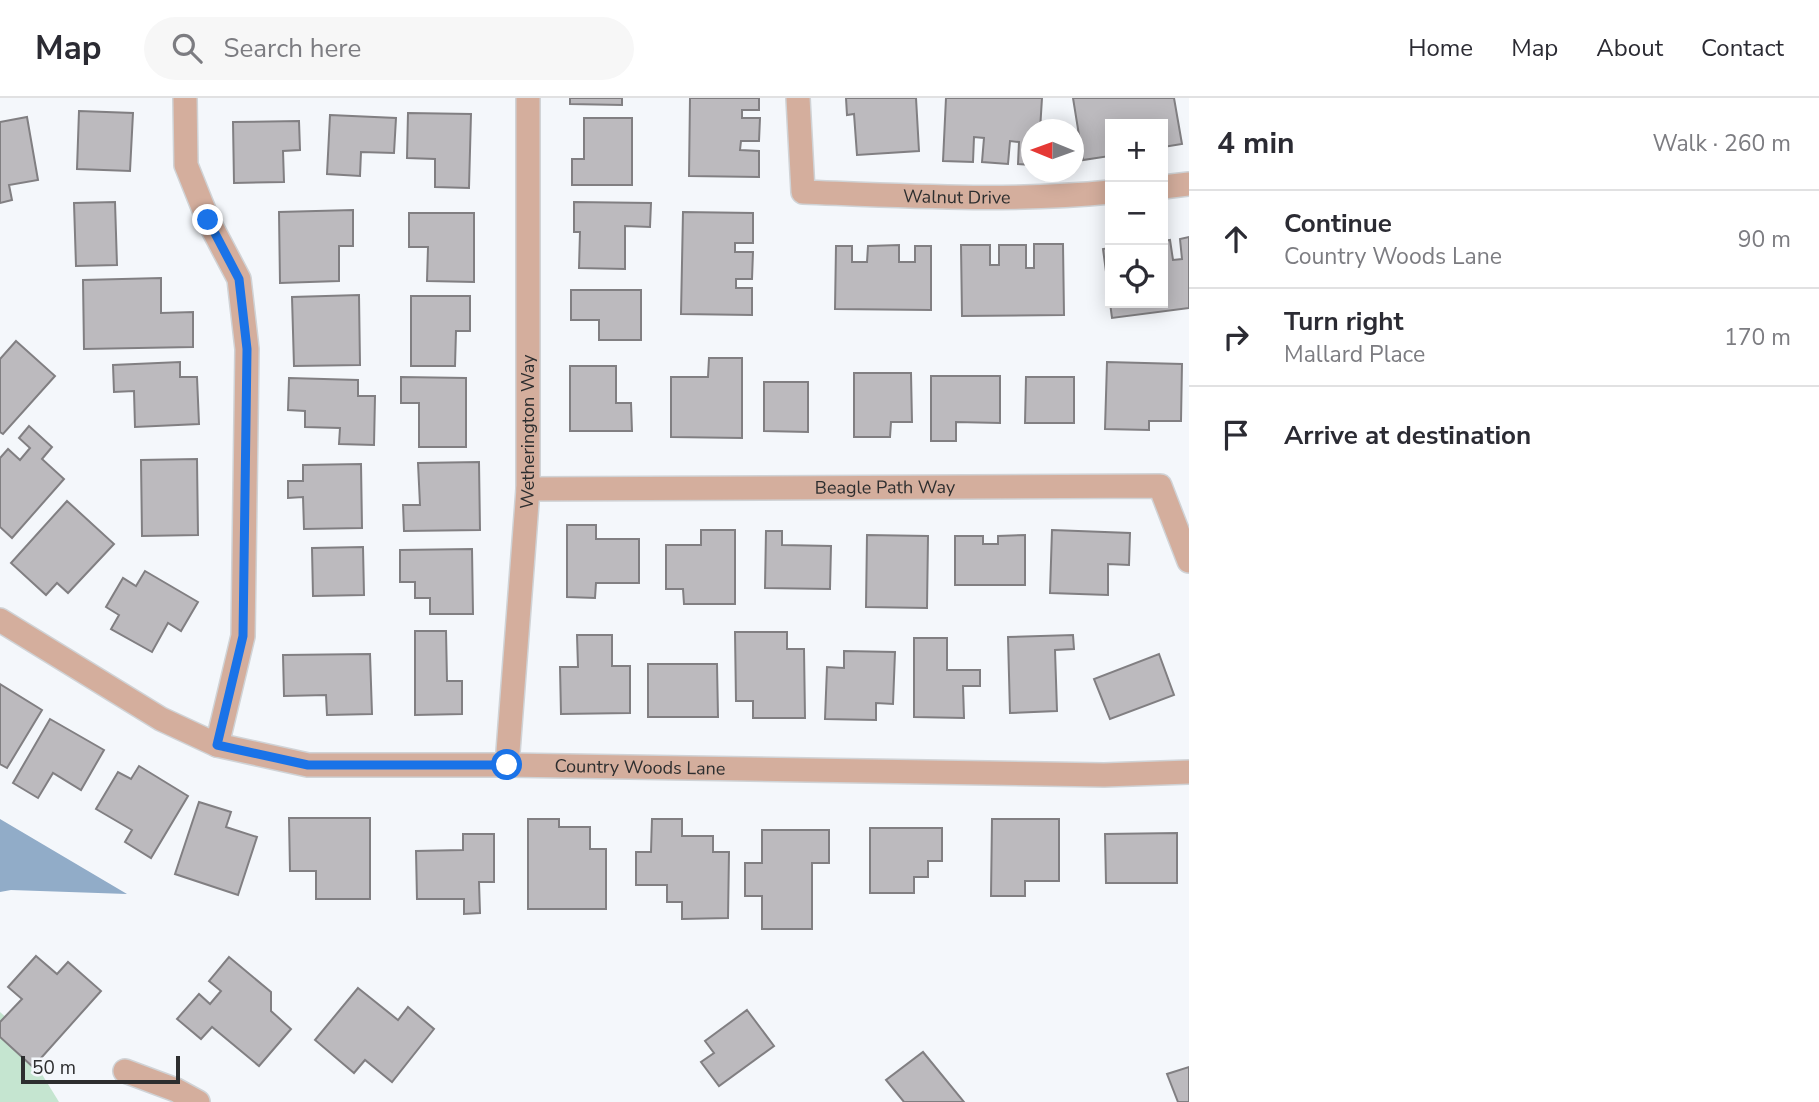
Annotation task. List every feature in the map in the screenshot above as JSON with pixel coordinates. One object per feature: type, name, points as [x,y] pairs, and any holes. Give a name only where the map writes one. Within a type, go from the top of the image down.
[{"type":"street","points":[[185,98],[186,165],[208,220],[239,279],[247,349],[243,636],[217,745]]},
{"type":"street","name":"Wetherington Way","points":[[507,765],[528,489],[528,98]]},
{"type":"street","name":"Walnut Drive","points":[[798,98],[803,192],[925,197],[1105,192]]},
{"type":"street","points":[[1168,186],[1189,184]]},
{"type":"street","name":"Beagle Path Way","points":[[528,489],[1160,486],[1189,561]]},
{"type":"street","name":"Country Woods Lane","points":[[0,620],[161,719],[217,745],[308,765],[507,765],[1104,775],[1189,772]]},
{"type":"street","points":[[125,1071],[176,1090],[198,1102]]},
{"type":"green space","points":[[0,1012],[8,1019],[59,1102],[0,1102]]},
{"type":"water","points":[[0,819],[127,894],[11,890],[0,892]]},
{"type":"building","points":[[570,98],[622,98],[622,105],[570,104]]},
{"type":"building","points":[[690,98],[759,98],[759,110],[742,110],[742,118],[760,118],[759,141],[741,141],[740,150],[759,151],[759,177],[689,176]]},
{"type":"building","points":[[846,98],[916,98],[919,151],[857,155],[854,114],[847,115]]},
{"type":"building","points":[[946,98],[1042,98],[1041,119],[1021,119],[1021,164],[1018,164],[1019,142],[1010,141],[1008,164],[982,162],[984,138],[974,137],[973,162],[943,161]]},
{"type":"building","points":[[1073,98],[1174,98],[1182,144],[1168,146],[1168,119],[1105,119],[1105,157],[1084,160],[1084,119],[1076,119]]},
{"type":"building","points":[[79,111],[133,113],[130,171],[77,169]]},
{"type":"building","points":[[408,113],[471,114],[469,188],[435,187],[435,159],[407,158]]},
{"type":"building","points":[[330,115],[396,118],[394,153],[361,152],[360,176],[327,174]]},
{"type":"building","points":[[27,117],[38,180],[9,185],[12,200],[0,203],[0,122]]},
{"type":"building","points":[[584,118],[632,118],[632,185],[572,185],[572,159],[584,159]]},
{"type":"building","points":[[299,121],[300,150],[283,151],[284,182],[234,183],[233,122]]},
{"type":"building","points":[[115,202],[117,265],[76,266],[74,203]]},
{"type":"building","points":[[574,202],[651,203],[650,227],[625,226],[625,269],[579,268],[580,232],[574,232]]},
{"type":"building","points":[[353,210],[353,246],[339,246],[339,281],[280,283],[279,212]]},
{"type":"building","points":[[683,212],[753,213],[753,243],[735,243],[735,252],[753,252],[752,279],[736,279],[736,288],[752,288],[752,315],[681,314]]},
{"type":"building","points":[[409,213],[474,213],[474,282],[427,281],[428,247],[409,247]]},
{"type":"building","points":[[1189,237],[1189,308],[1112,318],[1111,308],[1168,308],[1168,240],[1173,260],[1182,259],[1180,239]]},
{"type":"building","points":[[1034,244],[1063,244],[1064,315],[962,316],[961,245],[990,245],[990,265],[999,265],[999,245],[1026,245],[1026,268],[1034,268]]},
{"type":"building","points":[[899,245],[899,262],[915,262],[915,246],[931,246],[931,310],[835,309],[836,246],[852,246],[852,262],[867,262],[868,246]]},
{"type":"building","points":[[161,278],[161,313],[193,312],[193,347],[84,349],[83,280]]},
{"type":"building","points":[[571,290],[641,290],[641,340],[599,340],[599,320],[571,320]]},
{"type":"building","points":[[359,295],[360,365],[294,366],[292,297]]},
{"type":"building","points":[[411,296],[470,296],[470,331],[456,331],[455,366],[411,366]]},
{"type":"building","points":[[16,341],[55,376],[3,434],[0,432],[0,359]]},
{"type":"building","points":[[709,358],[742,358],[742,438],[671,437],[671,377],[708,377]]},
{"type":"building","points":[[180,362],[180,377],[197,377],[199,424],[135,427],[134,391],[114,392],[113,365]]},
{"type":"building","points":[[1107,362],[1182,364],[1181,421],[1149,421],[1149,430],[1105,429]]},
{"type":"building","points":[[570,366],[616,366],[616,403],[631,403],[632,431],[570,431]]},
{"type":"building","points":[[854,373],[911,373],[912,422],[891,422],[890,437],[854,437]]},
{"type":"building","points":[[931,376],[1000,376],[1000,423],[956,422],[956,441],[931,441]]},
{"type":"building","points":[[401,377],[466,378],[466,447],[419,447],[419,403],[401,403]]},
{"type":"building","points":[[1026,377],[1074,377],[1074,423],[1025,423]]},
{"type":"building","points":[[289,378],[358,380],[358,396],[375,396],[374,445],[339,444],[340,428],[305,427],[305,411],[288,410]]},
{"type":"building","points":[[764,382],[808,382],[808,432],[764,431]]},
{"type":"building","points":[[29,426],[52,447],[42,459],[64,479],[12,538],[0,527],[0,458],[8,449],[20,460],[30,448],[19,438]]},
{"type":"building","points":[[197,459],[198,535],[142,536],[141,460]]},
{"type":"building","points":[[479,462],[480,530],[404,531],[403,505],[420,505],[418,463]]},
{"type":"building","points":[[361,464],[362,528],[304,529],[303,497],[288,498],[288,481],[303,481],[303,465]]},
{"type":"building","points":[[67,501],[114,544],[68,593],[57,583],[46,595],[11,563]]},
{"type":"building","points":[[567,525],[596,525],[596,539],[639,539],[639,583],[596,583],[595,598],[567,597]]},
{"type":"building","points":[[701,530],[735,530],[735,604],[684,604],[683,589],[666,589],[666,545],[701,545]]},
{"type":"building","points":[[1052,530],[1130,533],[1129,565],[1108,564],[1108,595],[1050,593]]},
{"type":"building","points":[[766,531],[782,531],[782,545],[831,546],[830,589],[765,588]]},
{"type":"building","points":[[867,535],[928,536],[927,608],[866,607]]},
{"type":"building","points":[[1025,535],[1025,585],[955,585],[955,536],[983,536],[983,544],[998,544],[998,536]]},
{"type":"building","points":[[363,547],[364,595],[313,596],[312,548]]},
{"type":"building","points":[[472,549],[473,614],[430,614],[430,598],[415,598],[415,582],[400,582],[400,550]]},
{"type":"building","points":[[145,571],[198,602],[181,631],[168,623],[152,652],[111,629],[119,615],[106,607],[123,578],[136,586]]},
{"type":"building","points":[[415,631],[446,631],[447,681],[462,681],[462,714],[415,715]]},
{"type":"building","points":[[735,632],[787,632],[787,649],[804,649],[805,718],[753,718],[753,701],[736,701]]},
{"type":"building","points":[[577,635],[612,635],[612,666],[630,666],[630,713],[561,714],[560,667],[578,667]]},
{"type":"building","points":[[1073,635],[1074,649],[1055,650],[1057,711],[1010,713],[1008,637]]},
{"type":"building","points":[[914,638],[947,638],[947,670],[980,670],[980,686],[963,686],[964,718],[914,717]]},
{"type":"building","points":[[844,651],[895,652],[893,704],[876,703],[876,720],[825,719],[827,667],[844,668]]},
{"type":"building","points":[[370,654],[372,714],[327,715],[326,695],[284,696],[283,655]]},
{"type":"building","points":[[1159,654],[1174,695],[1110,719],[1094,679]]},
{"type":"building","points":[[648,664],[717,664],[718,717],[648,717]]},
{"type":"building","points":[[0,684],[42,710],[7,768],[0,764]]},
{"type":"building","points":[[50,719],[104,750],[81,790],[53,773],[38,798],[13,783]]},
{"type":"building","points":[[139,766],[188,796],[151,858],[125,842],[132,830],[96,809],[118,772],[131,779]]},
{"type":"building","points":[[199,802],[231,812],[226,827],[257,837],[238,895],[175,874]]},
{"type":"building","points":[[289,818],[370,818],[370,899],[316,899],[316,871],[290,871]]},
{"type":"building","points":[[528,819],[559,819],[559,827],[590,827],[590,849],[606,849],[606,909],[528,909]]},
{"type":"building","points":[[652,819],[682,819],[682,836],[713,836],[713,852],[729,852],[728,918],[682,919],[682,902],[667,902],[667,885],[636,885],[636,852],[651,852]]},
{"type":"building","points":[[992,819],[1059,819],[1059,881],[1025,881],[1025,896],[991,896]]},
{"type":"building","points":[[870,828],[942,828],[942,861],[928,861],[928,877],[914,877],[914,893],[870,893]]},
{"type":"building","points":[[762,830],[829,830],[829,863],[812,863],[812,929],[762,929],[762,896],[745,896],[745,863],[762,863]]},
{"type":"building","points":[[1177,833],[1177,883],[1106,883],[1105,834]]},
{"type":"building","points":[[463,834],[494,834],[494,882],[479,882],[480,913],[464,914],[464,899],[417,899],[416,851],[463,850]]},
{"type":"building","points":[[36,956],[57,974],[68,962],[101,991],[33,1067],[0,1037],[0,1022],[22,999],[8,987]]},
{"type":"building","points":[[229,957],[271,992],[271,1011],[291,1029],[259,1066],[212,1027],[201,1039],[177,1019],[199,994],[210,1004],[221,991],[209,981]]},
{"type":"building","points":[[358,988],[398,1020],[408,1007],[434,1029],[392,1082],[365,1060],[354,1073],[315,1040]]},
{"type":"building","points":[[747,1010],[774,1046],[719,1086],[701,1062],[714,1053],[705,1041]]},
{"type":"building","points":[[923,1052],[964,1102],[904,1102],[886,1080]]},
{"type":"building","points":[[1189,1067],[1189,1102],[1178,1102],[1167,1074]]},
{"type":"route","points":[[208,220],[239,279],[247,349],[243,636],[217,745],[308,765],[507,765]]}]
